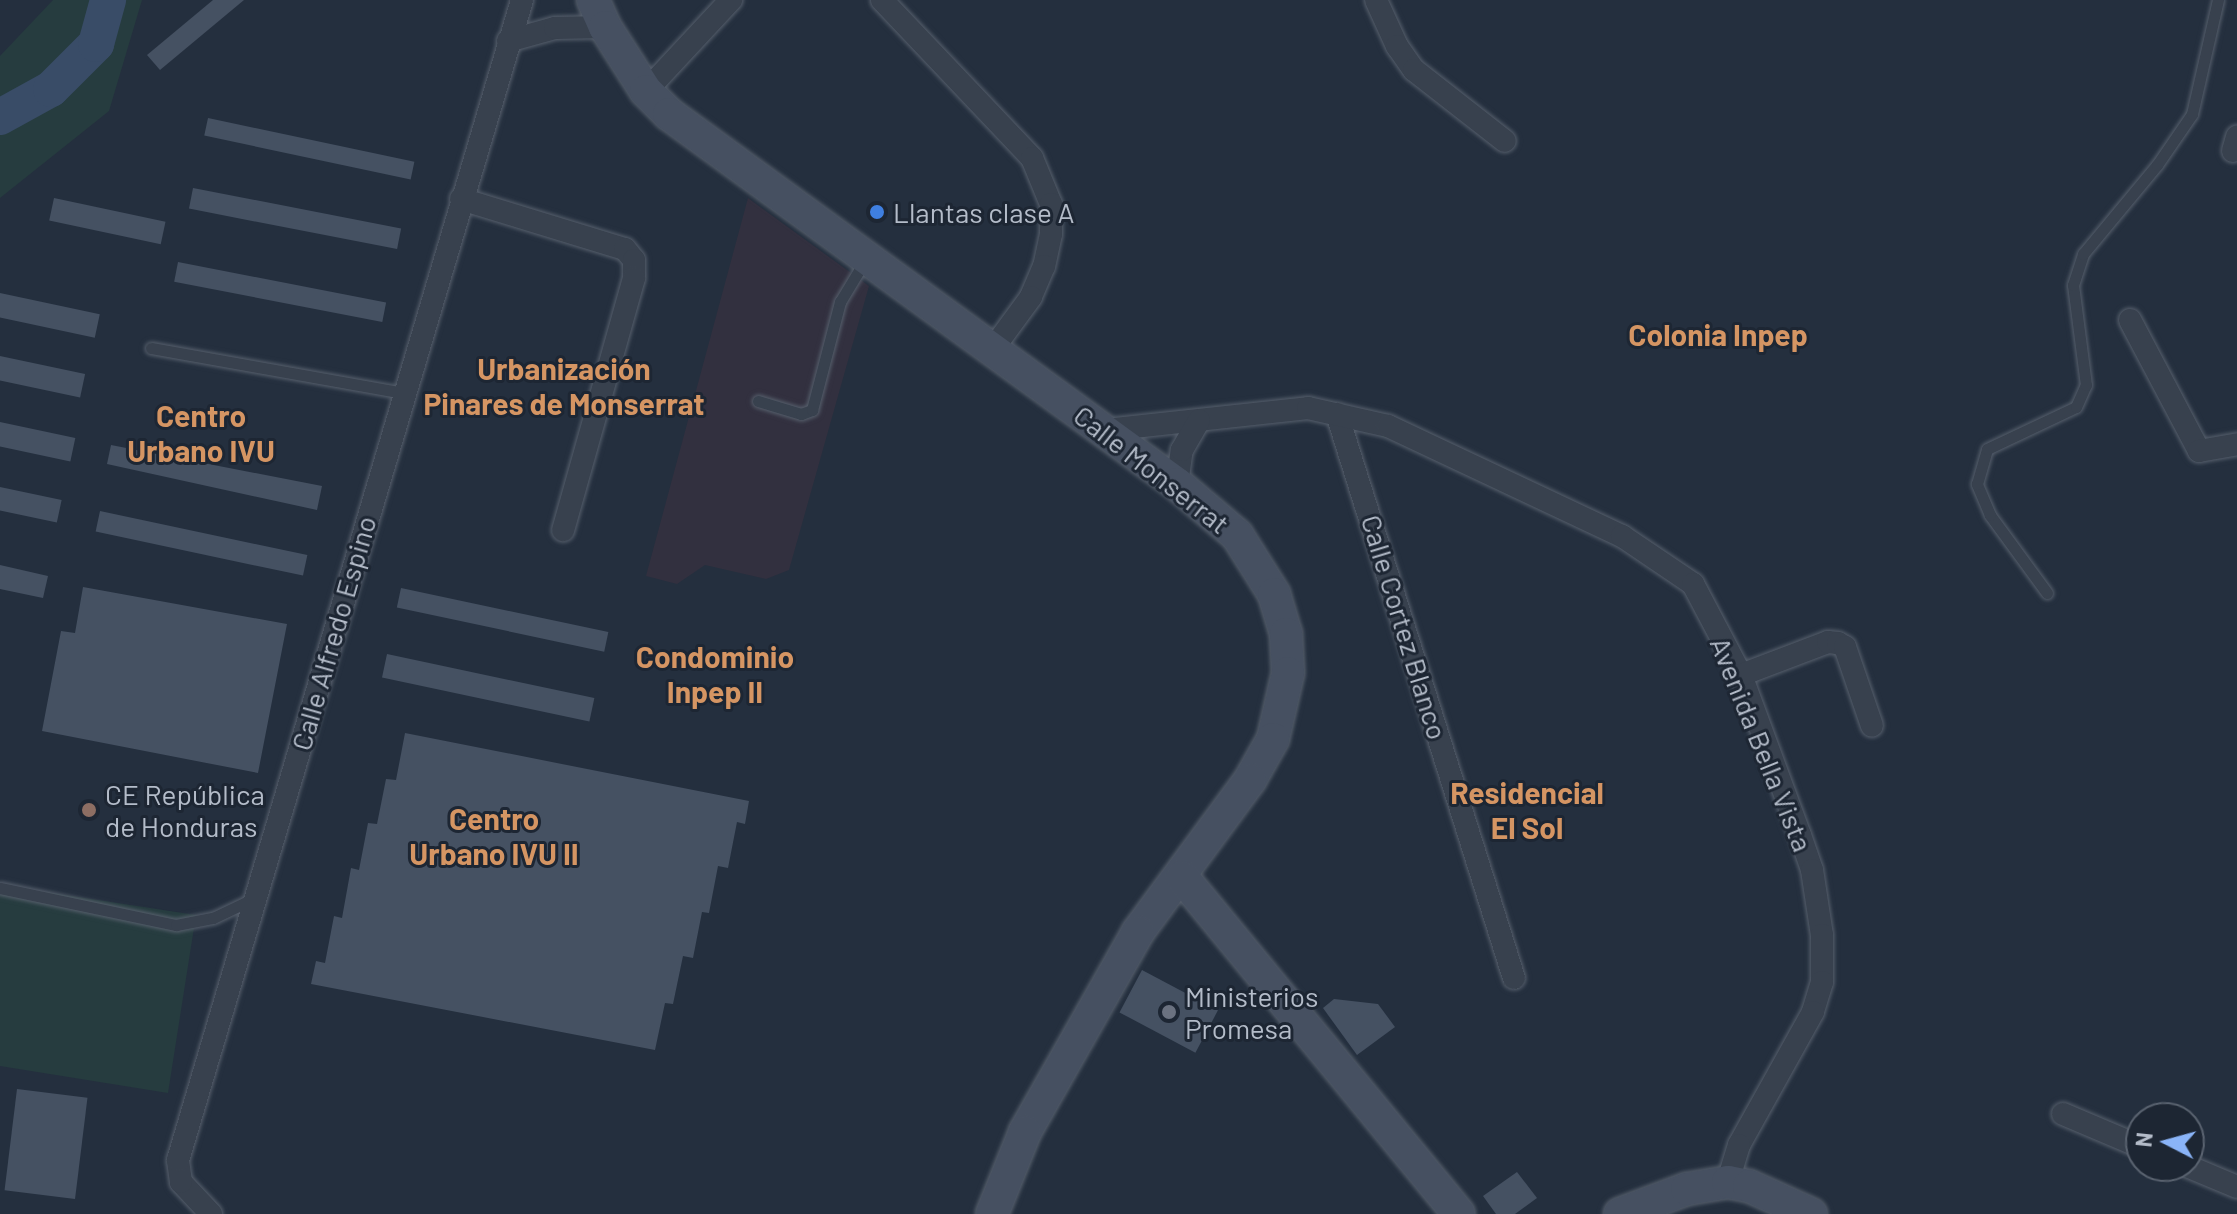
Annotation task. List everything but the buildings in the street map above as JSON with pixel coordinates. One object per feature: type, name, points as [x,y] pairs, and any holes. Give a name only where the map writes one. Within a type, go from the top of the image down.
[{"type":"street","name":"Calle Alfredo Espino","points":[[211,1214],[181,1182],[178,1160],[522,0]]},
{"type":"street","points":[[646,91],[731,0]]},
{"type":"street","points":[[882,0],[1032,158],[1051,204],[1051,234],[1035,287],[992,350]]},
{"type":"street","points":[[1376,0],[1397,46],[1414,70],[1505,141]]},
{"type":"street","points":[[508,41],[599,14]]},
{"type":"street","name":"Calle Monserrat","points":[[599,14],[646,91],[669,114],[1106,430],[1237,535],[1264,574],[1286,634],[1288,673],[1281,715],[1262,762],[1182,877],[1138,932],[1025,1132],[992,1214]]},
{"type":"street","points":[[461,199],[625,249],[634,260],[634,278],[563,530]]},
{"type":"street","points":[[2130,320],[2199,451],[2237,444]]},
{"type":"street","name":"Avenida Bella Vista","points":[[1106,430],[1308,408],[1388,426],[1622,536],[1693,584],[1741,675],[1812,870],[1823,962],[1822,982],[1809,1020],[1739,1145],[1728,1182]]},
{"type":"street","name":"Calle Cortez Blanco","points":[[1337,414],[1514,978]]},
{"type":"street","points":[[1177,484],[1182,450],[1199,420]]},
{"type":"street","points":[[1741,675],[1828,642],[1838,643],[1845,647],[1872,726]]},
{"type":"street","points":[[1182,877],[1459,1214]]},
{"type":"street","points":[[2063,1114],[2125,1140]]},
{"type":"street","points":[[2205,1174],[2237,1187]]},
{"type":"street","points":[[1620,1214],[1687,1189],[1728,1182],[1749,1186],[1811,1214]]},
{"type":"lane","points":[[2047,593],[1990,515],[1977,484],[1987,449],[2076,407],[2086,385],[2073,285],[2083,254],[2157,165],[2192,114],[2218,0]]},
{"type":"lane","points":[[758,401],[801,414],[812,410],[840,302],[867,258]]},
{"type":"lane","points":[[151,348],[404,393]]},
{"type":"lane","points":[[0,888],[123,917],[176,925],[213,918],[255,897]]},
{"type":"shaded area","points":[[748,198],[869,286],[789,570],[766,579],[705,565],[677,584],[646,576]]},
{"type":"green space","points":[[53,0],[142,0],[109,111],[0,198],[0,56]]},
{"type":"green space","points":[[0,885],[196,915],[168,1093],[0,1066]]},
{"type":"waterway","points":[[0,117],[51,89],[96,44],[108,0]]},
{"type":"place","name":"Llantas clase A","points":[[877,212]]},
{"type":"place","name":"CE República de Honduras","points":[[89,810]]},
{"type":"place","name":"Ministerios Promesa","points":[[1169,1012]]},
{"type":"district","name":"Colonia Inpep","points":[[1718,334]]},
{"type":"district","name":"Urbanización Pinares de Monserrat","points":[[564,385]]},
{"type":"district","name":"Centro Urbano IVU","points":[[201,432]]},
{"type":"district","name":"Condominio Inpep II","points":[[715,673]]},
{"type":"district","name":"Residencial El Sol","points":[[1527,809]]},
{"type":"district","name":"Centro Urbano IVU II","points":[[494,835]]}]
